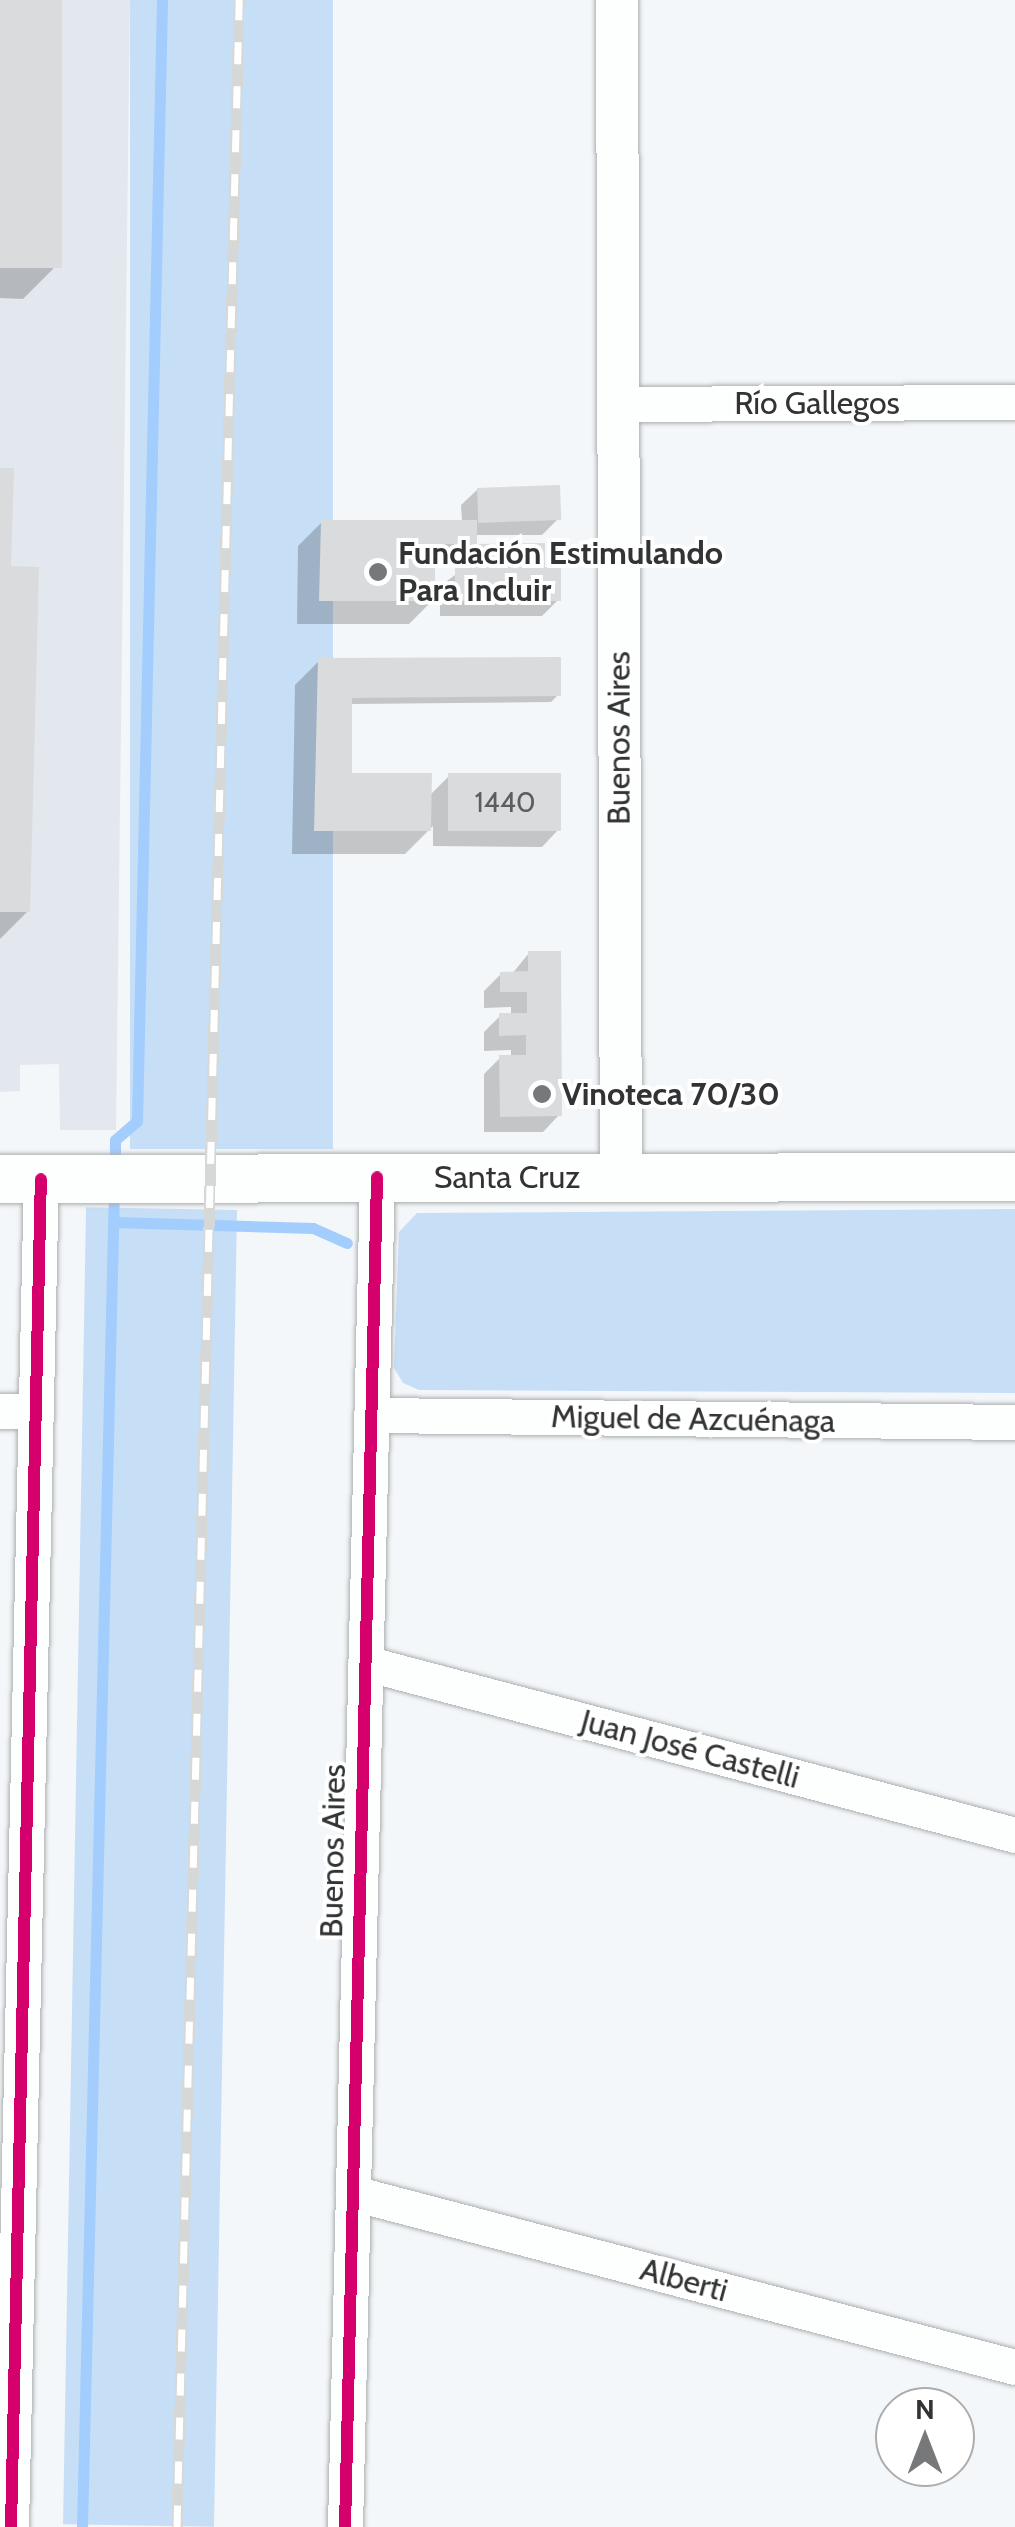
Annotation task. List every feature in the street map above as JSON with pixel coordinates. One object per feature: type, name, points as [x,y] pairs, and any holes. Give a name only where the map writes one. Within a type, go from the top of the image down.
[{"type":"main road","name":"Santa Cruz","points":[[21,1179],[1015,1177]]},
{"type":"street","name":"Buenos Aires","points":[[617,0],[621,1177]]},
{"type":"street","name":"Río Gallegos","points":[[618,404],[1015,402]]},
{"type":"street","name":"Buenos Aires","points":[[345,2527],[377,1177]]},
{"type":"street","points":[[11,2527],[8,2318],[13,1861],[36,1411],[21,1179]]},
{"type":"street","points":[[0,1412],[36,1411]]},
{"type":"street","name":"Miguel de Azcuénaga","points":[[371,1415],[1015,1422]]},
{"type":"street","name":"Juan José Castelli","points":[[365,1662],[1015,1835]]},
{"type":"street","name":"Alberti","points":[[353,2192],[1015,2367]]},
{"type":"shaded area","points":[[0,0],[130,0],[116,1130],[60,1130],[59,1064],[20,1065],[20,1091],[0,1092]]},
{"type":"shaded area","points":[[130,0],[333,0],[333,1149],[130,1149]]},
{"type":"shaded area","points":[[86,1207],[237,1210],[214,2527],[63,2524]]},
{"type":"shaded area","points":[[1015,1209],[1015,1393],[419,1390],[403,1383],[394,1368],[399,1232],[417,1213]]},
{"type":"building","points":[[0,0],[62,0],[62,268],[0,268]]},
{"type":"building","points":[[0,468],[14,468],[11,566],[39,567],[30,912],[0,912]]},
{"type":"building","points":[[560,485],[561,520],[478,523],[477,488]]},
{"type":"building","name":"Fundación Estimulando Para Incluir","points":[[321,520],[477,520],[477,544],[435,544],[435,601],[319,601]]},
{"type":"building","points":[[545,543],[545,567],[561,567],[561,601],[455,601],[455,567],[477,568],[477,544]]},
{"type":"building","points":[[561,657],[561,696],[352,698],[352,773],[432,773],[431,831],[314,831],[318,658]]},
{"type":"building","points":[[448,773],[561,773],[561,831],[448,831]]},
{"type":"building","points":[[528,951],[561,951],[562,1116],[500,1117],[499,1055],[526,1055],[526,1035],[499,1036],[499,1013],[527,1013],[527,992],[500,992],[500,972],[528,971]]},
{"type":"waterway","points":[[115,1166],[115,1140],[137,1121],[162,0]]},
{"type":"waterway","points":[[82,2527],[114,1189]]},
{"type":"waterway","points":[[114,1222],[313,1228],[347,1243]]},
{"type":"railway","points":[[177,2527],[239,0]]},
{"type":"cycle path","points":[[345,2527],[377,1177]]},
{"type":"cycle path","points":[[11,2527],[41,1179]]},
{"type":"place","name":"Fundación Estimulando Para Incluir","points":[[378,572]]},
{"type":"place","name":"Vinoteca 70/30","points":[[542,1094]]}]
